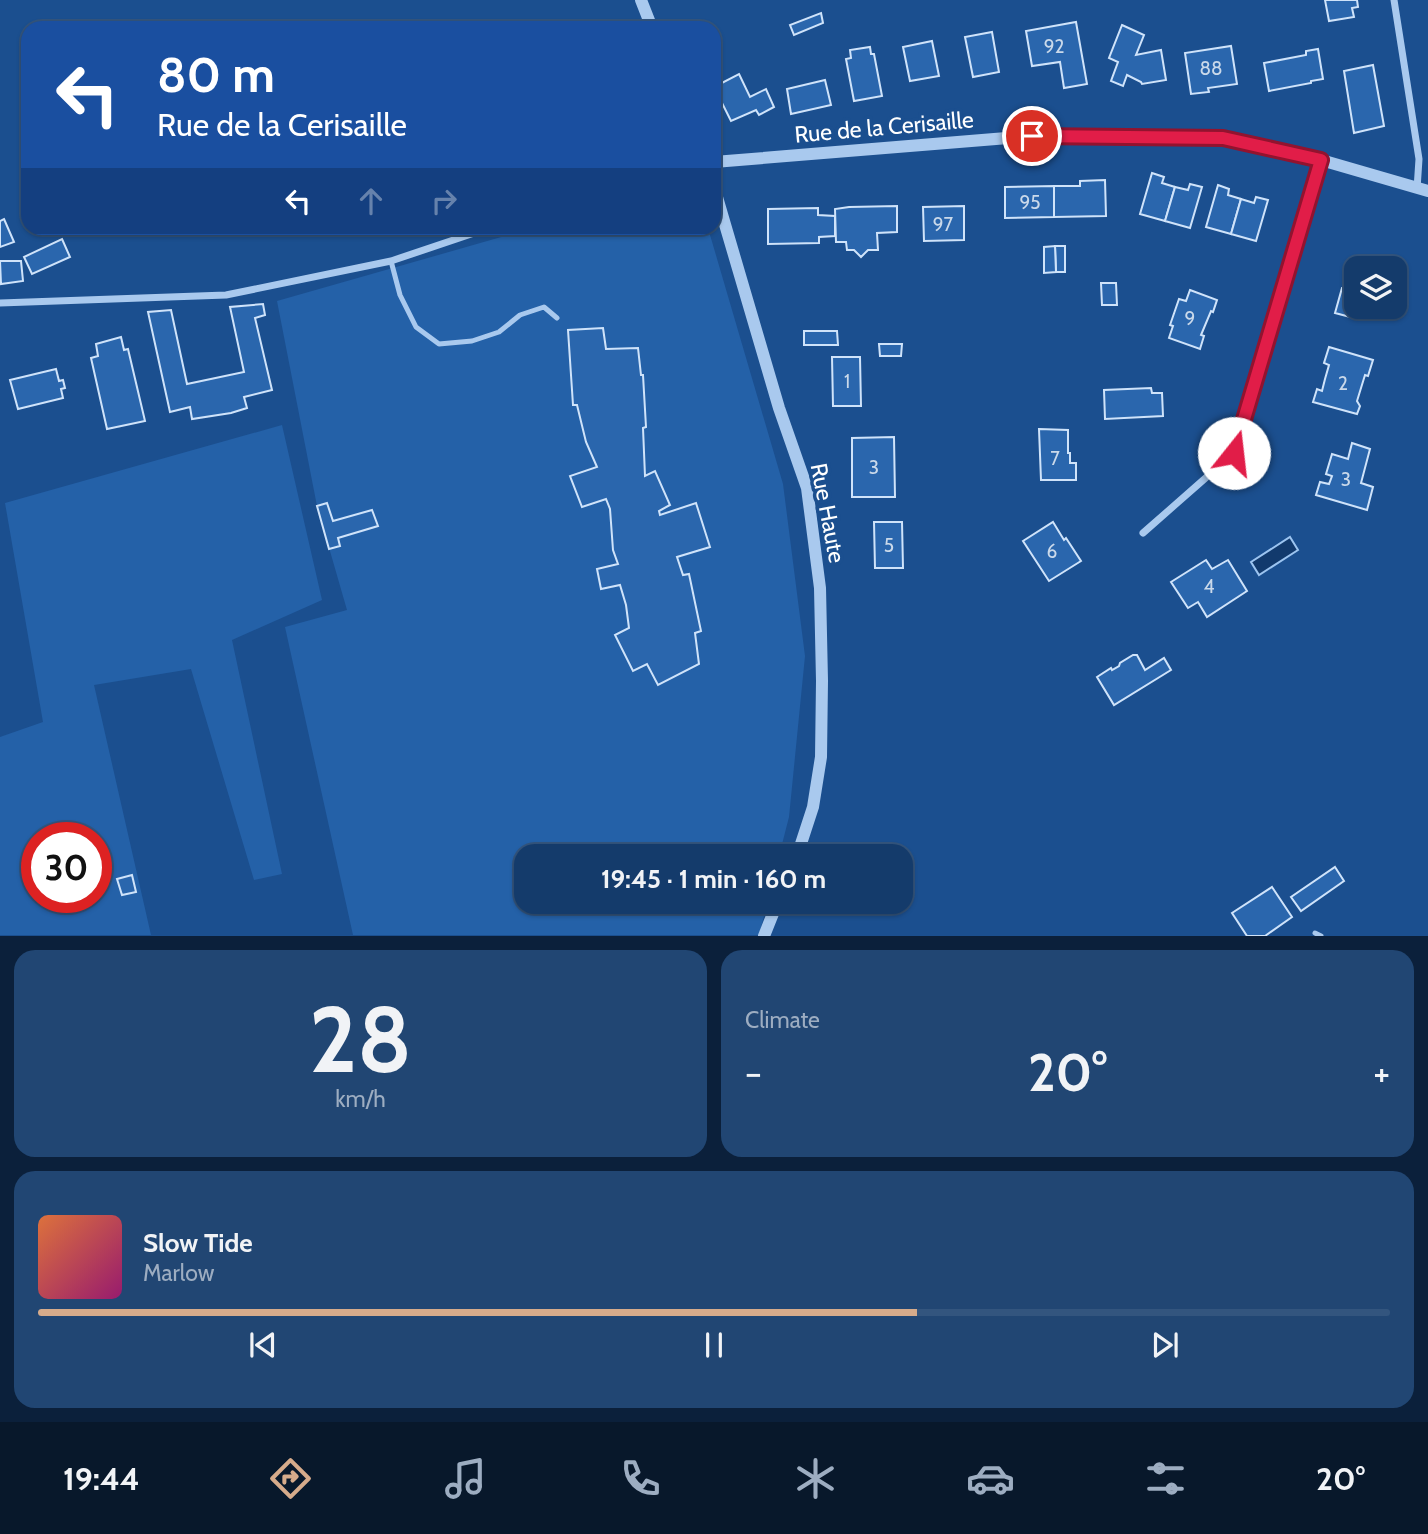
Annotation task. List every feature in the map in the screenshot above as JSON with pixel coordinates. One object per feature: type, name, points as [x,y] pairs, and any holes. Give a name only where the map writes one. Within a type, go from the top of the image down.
[{"type":"street","points":[[641,0],[649,21]]},
{"type":"street","points":[[1394,0],[1423,190]]},
{"type":"street","name":"Rue de la Cerisaille","points":[[721,161],[1032,136],[1223,138],[1321,160],[1423,190]]},
{"type":"street","points":[[1143,533],[1234,453],[1321,160]]},
{"type":"street","name":"Rue Haute","points":[[721,211],[779,408],[807,488],[820,588],[821,757],[813,807],[801,844]]},
{"type":"street","points":[[0,303],[226,295],[391,261],[468,235]]},
{"type":"street","points":[[764,936],[773,914]]},
{"type":"lane","points":[[391,261],[400,295],[416,327],[439,344],[472,341],[499,332],[520,315],[544,306],[557,318]]},
{"type":"shaded area","points":[[508,235],[710,235],[783,484],[805,656],[789,817],[782,844],[514,844],[514,914],[765,914],[759,935],[353,935],[285,627],[347,610],[317,506],[277,301]]},
{"type":"shaded area","points":[[282,425],[322,600],[232,640],[282,874],[254,880],[191,669],[94,685],[151,935],[0,935],[0,737],[43,722],[5,503]]},
{"type":"shaded area","points":[[1290,537],[1298,550],[1259,575],[1251,562]]},
{"type":"building","points":[[1325,0],[1357,0],[1358,7],[1352,8],[1354,17],[1329,21]]},
{"type":"building","points":[[821,13],[823,23],[794,35],[790,25]]},
{"type":"building","points":[[1076,22],[1087,84],[1064,88],[1060,62],[1032,66],[1026,31]]},
{"type":"building","points":[[1122,25],[1144,35],[1136,55],[1161,50],[1166,80],[1142,84],[1127,75],[1123,86],[1111,81],[1118,62],[1109,58]]},
{"type":"building","points":[[992,32],[999,72],[973,77],[965,37]]},
{"type":"building","points":[[932,41],[939,76],[910,81],[903,47]]},
{"type":"building","points":[[1231,46],[1237,84],[1208,88],[1209,92],[1191,94],[1185,53]]},
{"type":"building","points":[[870,47],[871,54],[874,54],[882,96],[854,101],[846,59],[851,58],[850,50]]},
{"type":"building","points":[[1318,49],[1323,79],[1269,91],[1264,63],[1306,55],[1306,51]]},
{"type":"building","points":[[1373,65],[1384,126],[1354,133],[1344,71]]},
{"type":"building","points":[[739,74],[750,97],[766,89],[774,107],[759,115],[756,110],[731,121],[721,101],[721,83]]},
{"type":"building","points":[[825,80],[831,105],[791,114],[787,89]]},
{"type":"building","points":[[1152,173],[1164,177],[1162,183],[1175,187],[1165,221],[1140,214]]},
{"type":"building","points":[[1105,180],[1106,216],[1054,217],[1054,186],[1080,186],[1080,181]]},
{"type":"building","points":[[1190,184],[1202,187],[1190,228],[1165,221],[1175,187],[1188,190]]},
{"type":"building","points":[[1218,185],[1229,189],[1228,195],[1241,199],[1231,234],[1206,227]]},
{"type":"building","points":[[1054,186],[1054,217],[1005,218],[1005,187]]},
{"type":"building","points":[[1256,197],[1268,200],[1256,241],[1231,234],[1241,199],[1254,203]]},
{"type":"building","points":[[897,206],[897,232],[877,233],[878,250],[868,250],[861,257],[854,250],[847,250],[846,242],[836,242],[835,209]]},
{"type":"building","points":[[964,206],[964,240],[924,241],[923,207]]},
{"type":"building","points":[[818,208],[818,215],[835,216],[835,236],[819,237],[819,243],[768,244],[768,209]]},
{"type":"building","points":[[4,219],[14,242],[0,247],[0,221]]},
{"type":"building","points":[[62,239],[70,257],[32,274],[24,257]]},
{"type":"building","points":[[1055,246],[1065,246],[1065,272],[1056,272]]},
{"type":"building","points":[[1055,246],[1056,272],[1044,273],[1044,247]]},
{"type":"building","points":[[0,261],[21,261],[23,281],[1,284]]},
{"type":"building","points":[[1101,283],[1116,283],[1117,305],[1102,305]]},
{"type":"building","points":[[1344,288],[1344,315],[1335,313]]},
{"type":"building","points":[[1190,290],[1217,300],[1201,335],[1204,336],[1200,349],[1169,338],[1173,326],[1170,325],[1179,299],[1186,301]]},
{"type":"building","points":[[263,304],[265,315],[255,318],[272,390],[244,397],[247,408],[231,413],[192,419],[190,407],[170,412],[148,312],[171,310],[187,384],[244,372],[230,307]]},
{"type":"building","points":[[603,328],[606,349],[638,348],[643,375],[646,427],[643,428],[645,476],[655,471],[670,505],[659,511],[660,515],[696,503],[710,547],[677,557],[683,575],[689,574],[701,631],[695,633],[699,664],[658,685],[647,664],[633,671],[615,635],[629,628],[620,585],[601,589],[597,569],[618,564],[613,550],[610,509],[606,499],[582,507],[570,476],[597,467],[586,442],[577,405],[573,405],[568,330]]},
{"type":"building","points":[[804,331],[837,331],[838,345],[804,345]]},
{"type":"building","points":[[121,337],[124,350],[128,349],[145,421],[107,429],[91,358],[98,356],[96,344]]},
{"type":"building","points":[[879,344],[902,344],[901,356],[880,356]]},
{"type":"building","points":[[1329,347],[1373,360],[1357,401],[1360,406],[1357,414],[1313,402],[1317,389],[1322,391],[1329,365],[1324,363]]},
{"type":"building","points":[[832,357],[860,357],[861,406],[833,406]]},
{"type":"building","points":[[56,369],[59,381],[63,380],[65,388],[61,389],[63,398],[18,409],[10,380]]},
{"type":"building","points":[[1151,388],[1152,393],[1162,393],[1163,416],[1105,419],[1104,390]]},
{"type":"building","points":[[1039,429],[1068,430],[1068,453],[1070,463],[1076,463],[1076,480],[1041,480]]},
{"type":"building","points":[[894,437],[895,497],[852,497],[852,438]]},
{"type":"building","points":[[1352,443],[1370,449],[1361,483],[1373,487],[1367,510],[1316,495],[1320,482],[1329,484],[1332,476],[1326,474],[1332,454],[1348,459]]},
{"type":"building","points":[[327,503],[333,521],[372,510],[378,526],[338,538],[340,546],[329,549],[317,506]]},
{"type":"building","points":[[874,522],[902,522],[903,568],[875,568]]},
{"type":"building","points":[[1053,522],[1081,561],[1049,581],[1023,541]]},
{"type":"building","points":[[1206,560],[1212,569],[1228,560],[1247,591],[1207,617],[1198,602],[1188,608],[1171,582]]},
{"type":"building","points":[[1137,655],[1145,670],[1164,658],[1171,670],[1114,705],[1097,677]]},
{"type":"building","points":[[1335,867],[1344,881],[1301,911],[1291,897]]},
{"type":"building","points":[[132,875],[136,892],[122,895],[117,879]]},
{"type":"building","points":[[1272,887],[1292,917],[1265,936],[1247,936],[1232,913]]},
{"type":"route","points":[[1032,136],[1223,138],[1321,160],[1234,453]]}]
